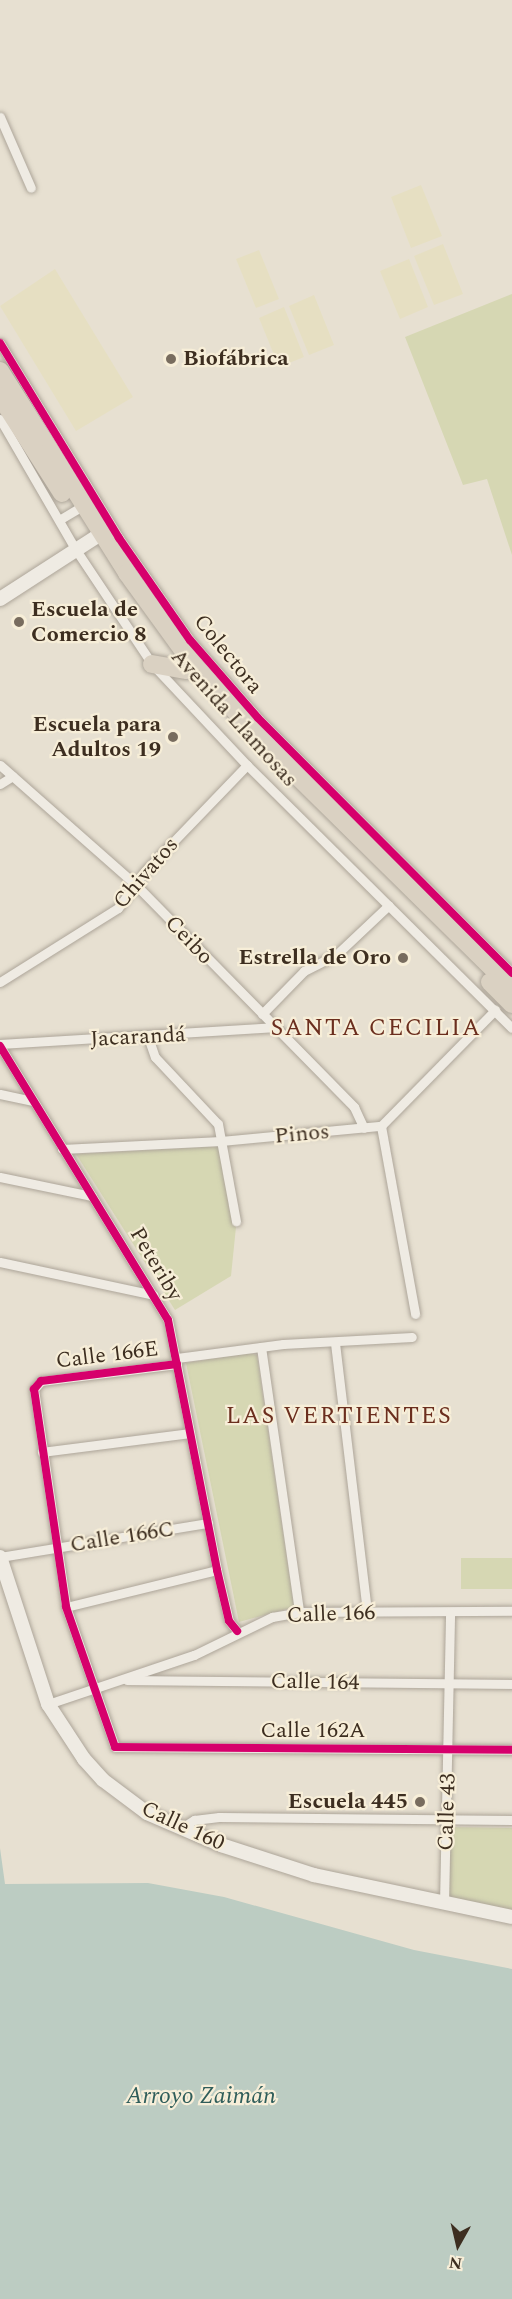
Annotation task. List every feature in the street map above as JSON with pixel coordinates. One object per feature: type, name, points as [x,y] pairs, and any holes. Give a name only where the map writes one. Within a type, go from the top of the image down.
[{"type":"highway","name":"Avenida Llamosas","points":[[0,371],[78,509]]},
{"type":"highway","name":"Avenida Llamosas","points":[[0,396],[186,670],[507,1016]]},
{"type":"highway","name":"Avenida Llamosas","points":[[96,537],[127,573],[193,664],[266,745],[327,795],[512,988]]},
{"type":"highway","points":[[152,664],[186,670]]},
{"type":"main road","points":[[0,599],[96,537]]},
{"type":"main road","name":"Calle 160","points":[[0,1557],[48,1704],[65,1735],[103,1780],[147,1813],[180,1829],[314,1875],[444,1905],[512,1917]]},
{"type":"street","points":[[0,117],[31,188]]},
{"type":"street","name":"Colectora","points":[[0,343],[78,509],[96,537],[152,664],[247,765],[389,905],[507,1016]]},
{"type":"street","name":"Colectora","points":[[0,419],[78,509]]},
{"type":"street","name":"Colectora","points":[[96,537],[128,551],[219,675],[327,795]]},
{"type":"street","points":[[127,573],[128,551]]},
{"type":"street","name":"Ceibo","points":[[0,765],[135,884],[354,1107],[364,1128]]},
{"type":"street","name":"Chivatos","points":[[0,982],[118,908],[135,884],[247,765]]},
{"type":"street","points":[[0,784],[13,776]]},
{"type":"street","points":[[395,864],[512,973]]},
{"type":"street","points":[[262,1014],[304,971],[337,954],[389,905]]},
{"type":"street","points":[[415,1314],[381,1126],[507,1016]]},
{"type":"street","name":"Jacarandá","points":[[0,1045],[276,1027]]},
{"type":"street","points":[[148,1037],[154,1057],[218,1124],[236,1221]]},
{"type":"street","name":"Peteriby","points":[[0,1045],[168,1320],[217,1570],[229,1621],[237,1631]]},
{"type":"street","points":[[0,1094],[33,1101]]},
{"type":"street","name":"Pinos","points":[[62,1149],[221,1141],[381,1126]]},
{"type":"street","points":[[0,1177],[93,1196]]},
{"type":"street","points":[[0,1262],[154,1294]]},
{"type":"street","name":"Calle 166E","points":[[42,1452],[34,1389],[41,1381],[261,1347],[412,1337]]},
{"type":"street","points":[[335,1343],[367,1612]]},
{"type":"street","points":[[261,1347],[299,1612]]},
{"type":"street","points":[[92,1688],[66,1607],[42,1452],[190,1433]]},
{"type":"street","name":"Calle 166C","points":[[0,1557],[208,1523]]},
{"type":"street","points":[[66,1607],[217,1570]]},
{"type":"street","name":"Calle 166","points":[[48,1704],[194,1655],[237,1631],[299,1612],[512,1611]]},
{"type":"street","name":"Calle 43","points":[[444,1905],[449,1750],[450,1612]]},
{"type":"street","name":"Calle 164","points":[[118,1680],[512,1684]]},
{"type":"street","name":"Calle 162A","points":[[92,1688],[115,1747],[512,1750]]},
{"type":"street","points":[[180,1829],[194,1820],[219,1817],[512,1820]]},
{"type":"shaded area","points":[[421,185],[442,236],[411,248],[391,197]]},
{"type":"shaded area","points":[[443,244],[463,294],[434,305],[414,256]]},
{"type":"shaded area","points":[[259,250],[279,299],[256,308],[236,259]]},
{"type":"shaded area","points":[[409,259],[428,307],[400,319],[380,271]]},
{"type":"shaded area","points":[[55,269],[133,397],[76,431],[0,306]]},
{"type":"shaded area","points":[[314,295],[334,345],[309,355],[289,306]]},
{"type":"shaded area","points":[[284,307],[304,357],[279,367],[259,318]]},
{"type":"green space","points":[[512,294],[512,555],[487,479],[463,485],[405,337]]},
{"type":"green space","points":[[224,1146],[237,1217],[231,1276],[175,1310],[76,1154]]},
{"type":"green space","points":[[248,1353],[257,1355],[294,1607],[239,1622],[186,1363]]},
{"type":"green space","points":[[461,1558],[512,1558],[512,1589],[461,1589]]},
{"type":"green space","points":[[451,1827],[512,1828],[512,1911],[449,1900]]},
{"type":"water","name":"Arroyo Zaimán","points":[[0,1848],[5,1884],[148,1883],[224,1897],[414,1950],[512,1969],[512,2299],[0,2299]]},
{"type":"cycle path","points":[[0,343],[119,538],[190,640],[258,718],[512,973]]},
{"type":"cycle path","points":[[0,1046],[168,1320],[217,1570],[229,1621],[237,1631]]},
{"type":"cycle path","points":[[177,1364],[41,1381],[34,1389],[66,1607],[115,1747],[512,1750]]},
{"type":"place","name":"Biofábrica","points":[[171,359]]},
{"type":"place","name":"Escuela de Comercio 8","points":[[19,622]]},
{"type":"place","name":"Escuela para Adultos 19","points":[[173,737]]},
{"type":"place","name":"Estrella de Oro","points":[[403,958]]},
{"type":"place","name":"Escuela 445","points":[[420,1802]]},
{"type":"district","name":"SANTA CECILIA","points":[[376,1029]]},
{"type":"district","name":"LAS VERTIENTES","points":[[339,1417]]}]
